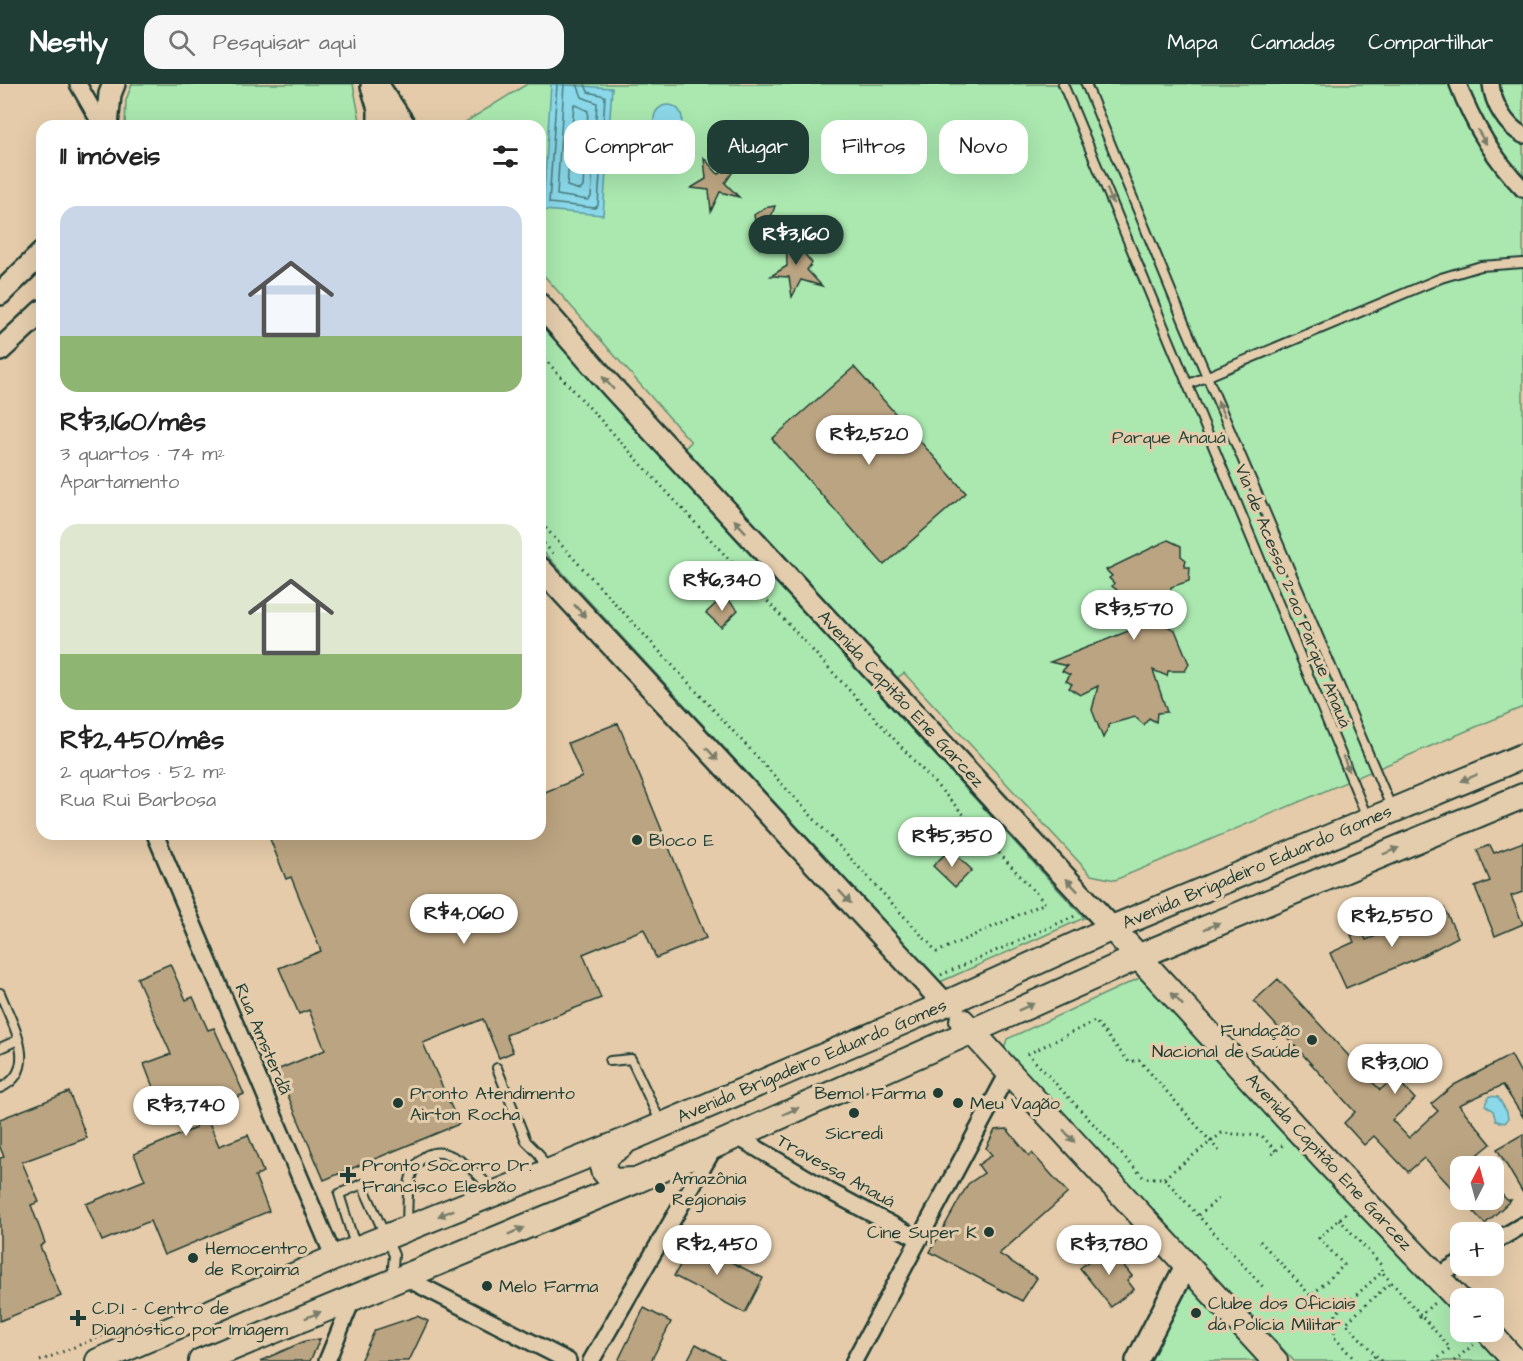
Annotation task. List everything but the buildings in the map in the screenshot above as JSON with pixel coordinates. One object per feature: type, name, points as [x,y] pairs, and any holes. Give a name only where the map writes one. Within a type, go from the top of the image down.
[{"type":"main road","name":"Avenida Brigadeiro Eduardo Gomes","points":[[100,1360],[334,1258],[632,1138],[945,1004],[1112,928],[1523,756]]},
{"type":"main road","name":"Avenida Brigadeiro Eduardo Gomes","points":[[201,1361],[638,1180],[1138,957],[1523,796]]},
{"type":"main road","name":"Avenida Capitão Ene Garcez","points":[[1112,928],[1450,1290]]},
{"type":"main road","points":[[945,1004],[973,1031],[1275,1361]]},
{"type":"main road","points":[[632,1138],[605,1157],[603,1170],[612,1181],[638,1180]]},
{"type":"main road","points":[[553,1169],[587,1164],[598,1172],[596,1187],[576,1204]]},
{"type":"main road","points":[[1487,1342],[1515,1361]]},
{"type":"main road","points":[[100,1360],[118,1358],[128,1361]]},
{"type":"street","points":[[78,84],[99,120]]},
{"type":"street","points":[[108,120],[110,94],[114,84]]},
{"type":"street","points":[[371,84],[379,110],[379,120]]},
{"type":"street","points":[[377,84],[401,120]]},
{"type":"street","points":[[1458,84],[1470,118],[1501,167],[1523,189]]},
{"type":"street","points":[[1491,84],[1492,97],[1512,129],[1523,135]]},
{"type":"street","points":[[0,294],[36,259]]},
{"type":"street","name":"Avenida Capitão Ene Garcez","points":[[546,312],[612,387],[1112,928]]},
{"type":"street","points":[[0,350],[36,316]]},
{"type":"street","points":[[548,562],[945,1004]]},
{"type":"street","name":"Rua Amsterdã","points":[[158,840],[334,1258]]},
{"type":"street","points":[[854,1361],[917,1238],[1009,1071]]},
{"type":"street","points":[[591,1361],[726,1140]]},
{"type":"street","name":"Travessa Anauá","points":[[726,1140],[917,1238]]},
{"type":"street","points":[[1504,1236],[1523,1225]]},
{"type":"street","points":[[1137,1361],[1186,1264]]},
{"type":"street","points":[[1437,1276],[1450,1268]]},
{"type":"street","points":[[397,1280],[568,1361]]},
{"type":"street","points":[[327,1361],[353,1298]]},
{"type":"lane","name":"Via de Acesso 2 ao Parque Anauá","points":[[1063,84],[1368,820]]},
{"type":"lane","name":"Via de Acesso 2 ao Parque Anauá","points":[[1086,84],[1207,376],[1393,810]]},
{"type":"lane","points":[[1189,384],[1441,278],[1481,266],[1523,263]]},
{"type":"lane","points":[[0,993],[18,1040],[22,1062],[20,1074],[0,1089]]},
{"type":"lane","points":[[0,1048],[18,1040]]},
{"type":"lane","points":[[610,1061],[632,1059],[662,1125]]},
{"type":"lane","points":[[497,1068],[526,1141],[553,1169]]},
{"type":"lane","points":[[397,1280],[394,1255],[396,1233],[414,1170],[420,1160],[430,1155],[456,1156],[476,1171],[495,1193]]},
{"type":"lane","points":[[357,1249],[339,1194],[362,1184],[396,1233]]},
{"type":"path","points":[[546,361],[1046,903],[937,952],[546,528]]},
{"type":"path","points":[[939,976],[1075,916],[1072,913]]},
{"type":"path","points":[[1220,1151],[1211,1142],[1139,1060],[1129,1062],[1095,1022],[1029,1054],[1144,1178],[1164,1179],[1211,1142],[1222,1133],[1262,1136],[1276,1151]]},
{"type":"path","points":[[1272,1154],[1286,1142]]},
{"type":"path","points":[[1164,1179],[1264,1288]]},
{"type":"path","points":[[1198,1216],[1220,1197]]},
{"type":"path","points":[[1260,1241],[1311,1296],[1344,1265],[1318,1238],[1349,1210]]},
{"type":"path","points":[[1339,1219],[1381,1265],[1382,1272],[1450,1348],[1435,1361]]},
{"type":"path","points":[[1356,1361],[1334,1337],[1336,1313],[1382,1272]]},
{"type":"path","points":[[1381,1361],[1377,1354],[1346,1323],[1391,1282]]},
{"type":"path","points":[[1420,1316],[1435,1302]]},
{"type":"path","points":[[1454,1361],[1476,1342]]},
{"type":"path","points":[[1369,1361],[1377,1354]]},
{"type":"green space","points":[[132,84],[353,84],[360,120],[125,120],[126,100]]},
{"type":"green space","name":"Parque Anauá","points":[[527,84],[1523,84],[1523,707],[1115,880],[1091,875],[904,673],[897,678],[682,451],[691,442],[546,278],[546,120],[469,120]]},
{"type":"green space","points":[[546,330],[1084,918],[940,982],[546,555]]},
{"type":"green space","points":[[1142,977],[1450,1305],[1450,1342],[1484,1342],[1502,1361],[1294,1361],[1242,1305],[1228,1297],[1003,1052],[1007,1039]]},
{"type":"green space","name":"Clube dos Oficiais da Polícia Militar","points":[[1187,1264],[1275,1361],[1137,1361]]},
{"type":"water","points":[[551,84],[612,88],[610,120],[564,120],[564,174],[606,174],[603,215],[546,210],[546,163]]},
{"type":"water","points":[[663,106],[673,106],[681,114],[682,120],[654,120],[658,109]]},
{"type":"water","points":[[1489,1096],[1498,1097],[1507,1112],[1508,1119],[1505,1123],[1496,1121],[1493,1111],[1485,1105]]},
{"type":"place","name":"Bloco E","points":[[637,840]]},
{"type":"place","name":"Fundação Nacional de Saúde","points":[[1312,1040]]},
{"type":"place","name":"Bemol Farma","points":[[938,1093]]},
{"type":"place","name":"Pronto Atendimento Airton Rocha","points":[[398,1103]]},
{"type":"place","name":"Meu Vagão","points":[[958,1103]]},
{"type":"place","name":"Sicredi","points":[[854,1113]]},
{"type":"place","name":"Pronto Socorro Dr. Francisco Elesbão","points":[[348,1175]]},
{"type":"place","name":"Amazônia Regionais","points":[[660,1188]]},
{"type":"place","name":"Cine Super K","points":[[989,1232]]},
{"type":"place","name":"Hemocentro de Roraima","points":[[193,1258]]},
{"type":"place","name":"Melo Farma","points":[[487,1286]]},
{"type":"place","name":"Clube dos Oficiais da Polícia Militar","points":[[1196,1313]]},
{"type":"place","name":"C.D.I - Centro de Diagnóstico por Imagem","points":[[78,1318]]}]
